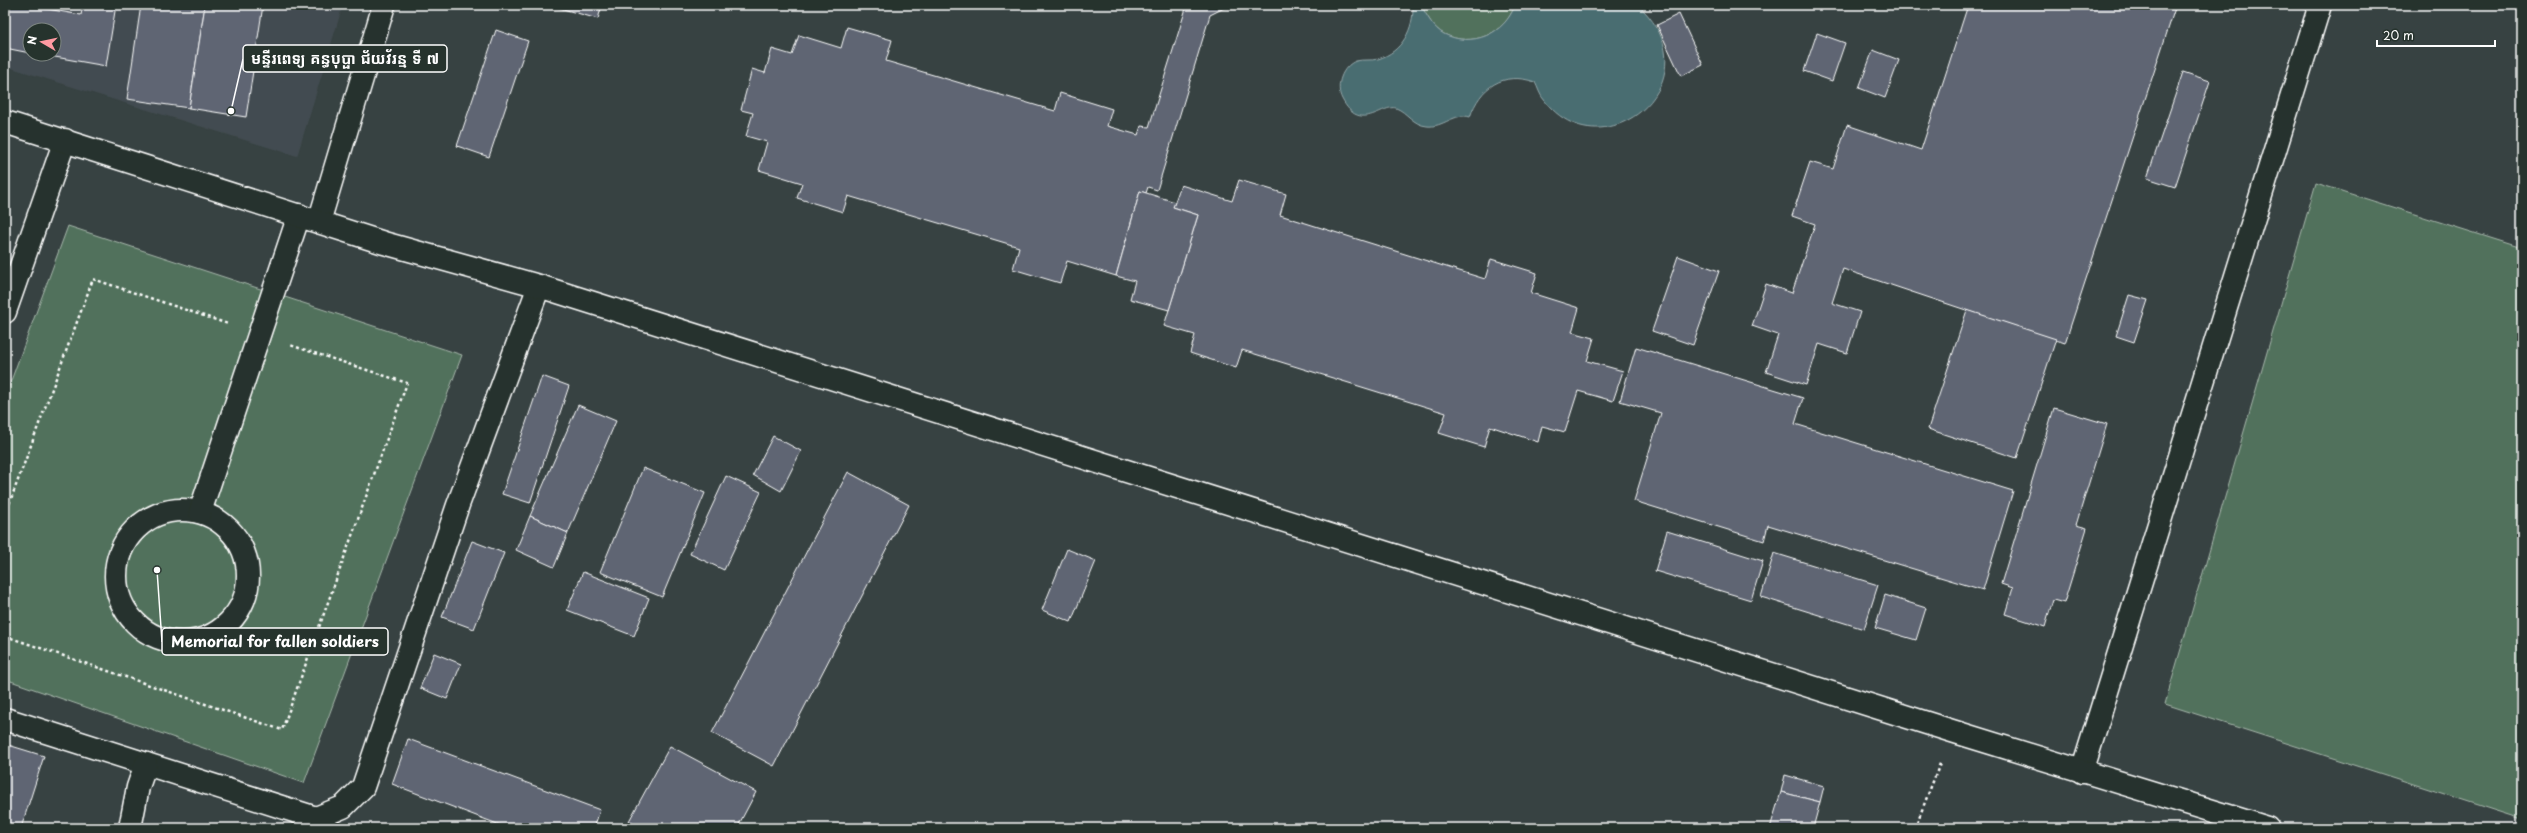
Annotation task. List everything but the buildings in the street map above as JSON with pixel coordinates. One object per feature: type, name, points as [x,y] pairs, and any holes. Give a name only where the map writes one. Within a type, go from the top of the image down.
[{"type":"street","points":[[200,512],[309,218],[384,5]]},
{"type":"street","points":[[2082,772],[2320,5]]},
{"type":"street","points":[[5,122],[384,243],[539,286],[2082,772],[2241,824],[2268,828]]},
{"type":"street","points":[[5,312],[65,140]]},
{"type":"street","points":[[5,719],[316,818],[343,807],[363,787],[458,505],[539,286]]},
{"type":"street","points":[[176,510],[200,512],[215,518],[233,534],[247,564],[244,598],[239,610],[224,628],[215,634],[194,642],[170,642],[159,639],[140,628],[121,602],[117,589],[117,566],[129,535],[142,524],[163,513],[176,510]]},
{"type":"street","points":[[130,828],[146,764]]},
{"type":"path","points":[[1915,828],[1952,731]]},
{"type":"shaded area","points":[[5,5],[343,5],[297,156],[5,66]]},
{"type":"green space","points":[[1421,5],[1515,5],[1504,24],[1496,31],[1476,39],[1466,39],[1455,38],[1440,31],[1431,21]]},
{"type":"green space","points":[[2316,183],[2522,248],[2522,819],[2165,704]]},
{"type":"green space","points":[[68,226],[462,355],[304,783],[5,679],[5,397]]},
{"type":"water","points":[[1413,5],[1421,5],[1431,21],[1444,34],[1455,38],[1476,39],[1496,31],[1504,24],[1515,5],[1638,5],[1660,33],[1666,62],[1659,88],[1644,109],[1621,123],[1595,128],[1569,121],[1543,99],[1535,82],[1523,79],[1503,80],[1494,84],[1480,97],[1474,106],[1470,117],[1465,116],[1454,118],[1438,125],[1422,125],[1396,108],[1390,108],[1370,115],[1356,115],[1349,109],[1340,94],[1339,88],[1341,77],[1347,67],[1356,61],[1378,59],[1394,51],[1400,45],[1409,31],[1413,14]]},
{"type":"place","name":"មន្ទីរពេទ្យ គន្ធបុប្ផា ជ័យវ័រន្ម ទី ៧","points":[[231,111]]},
{"type":"place","name":"Memorial for fallen soldiers","points":[[157,570]]}]
